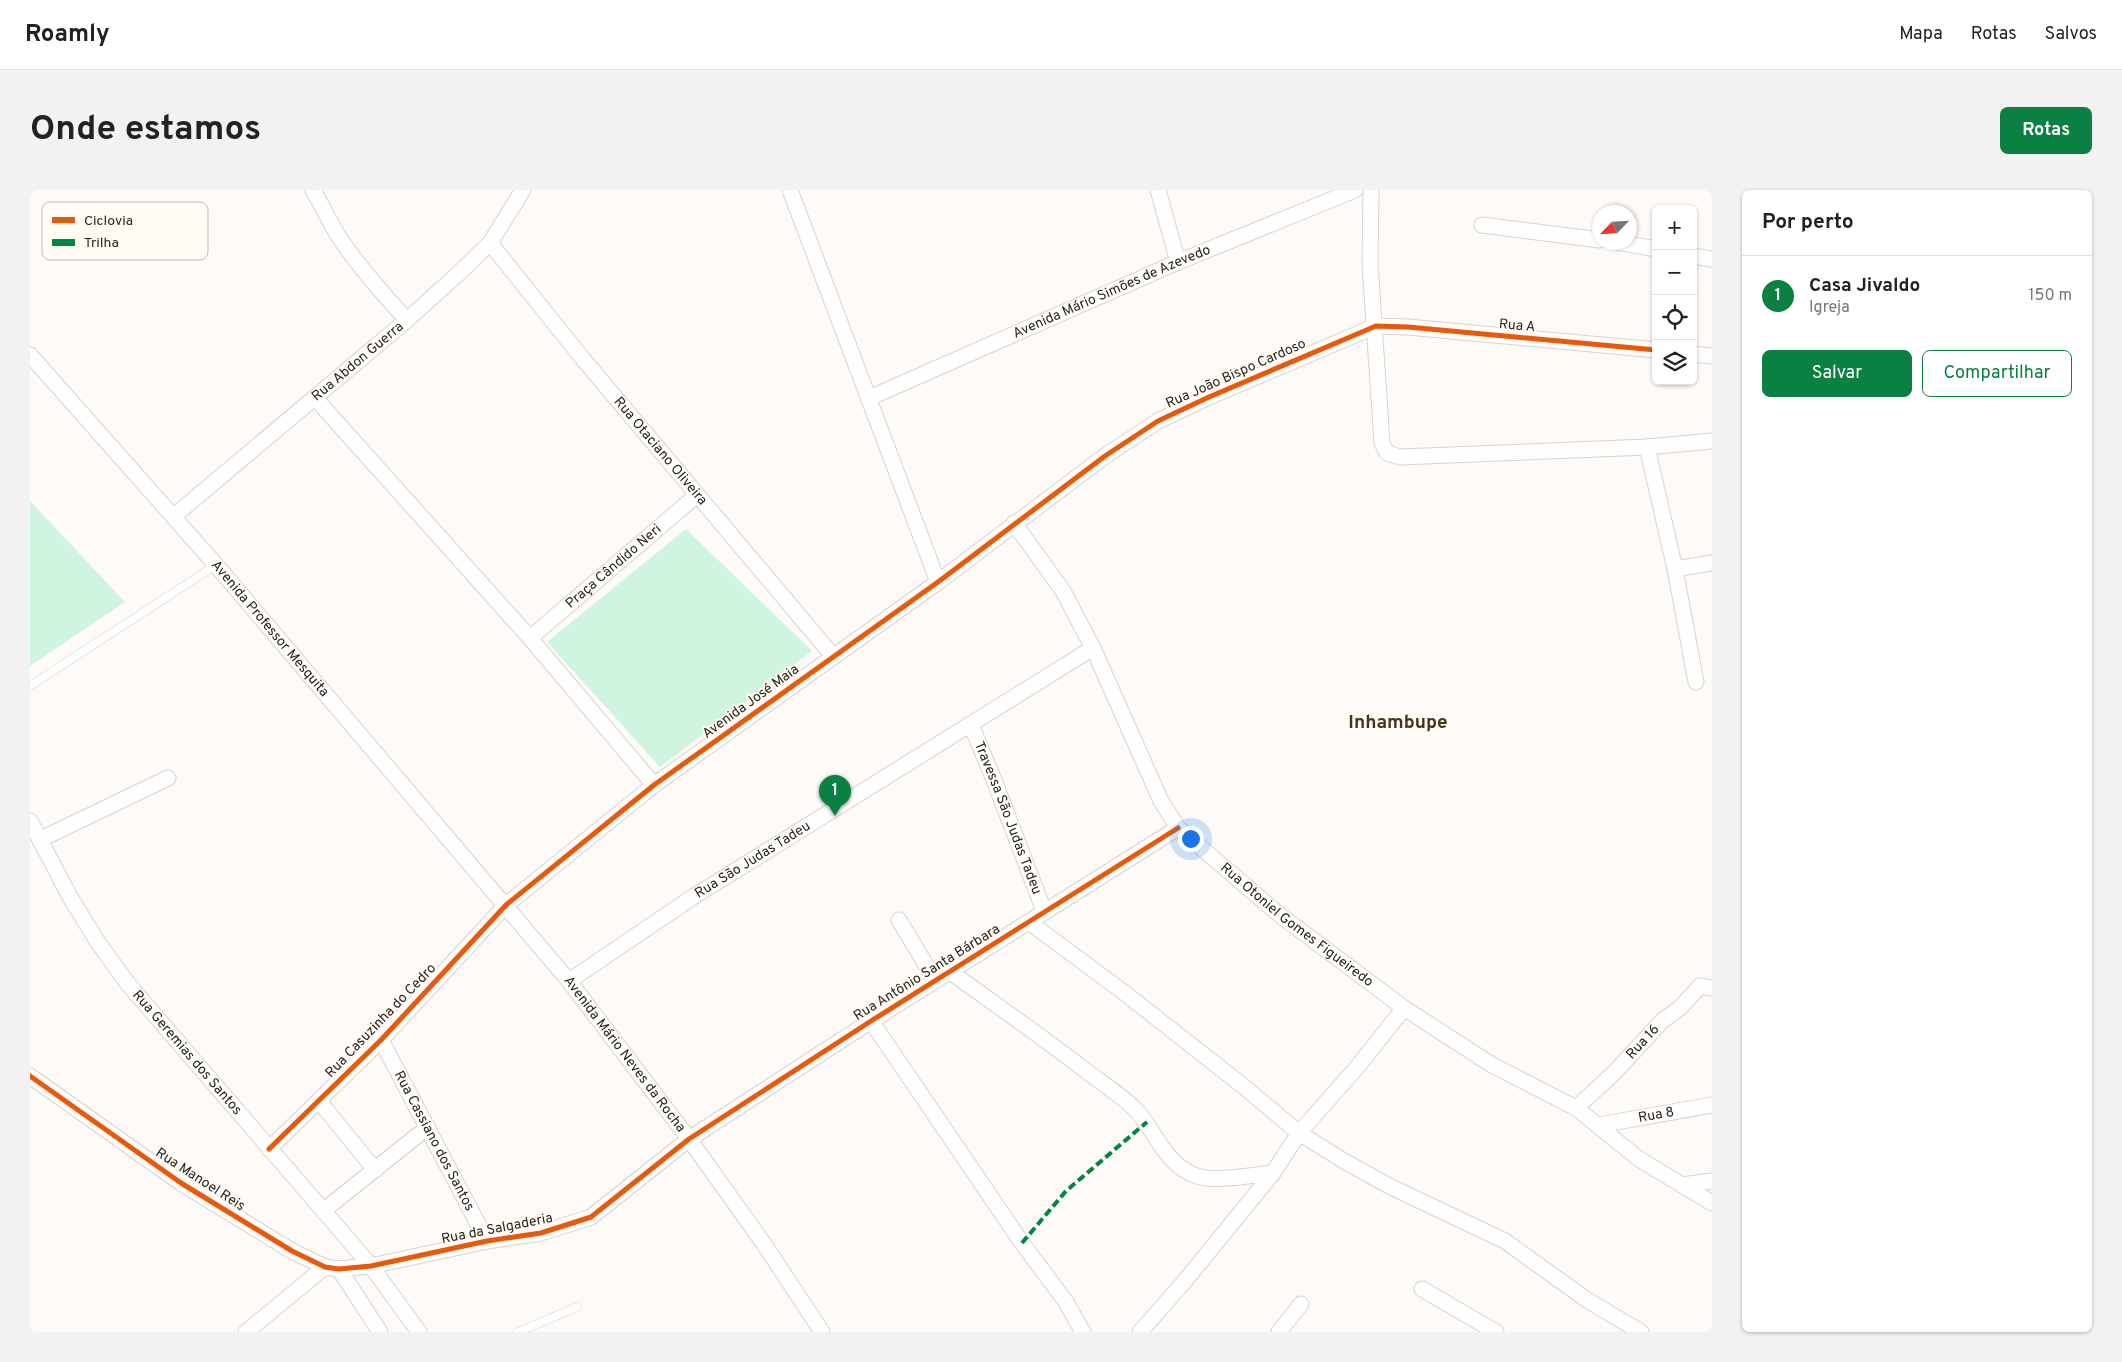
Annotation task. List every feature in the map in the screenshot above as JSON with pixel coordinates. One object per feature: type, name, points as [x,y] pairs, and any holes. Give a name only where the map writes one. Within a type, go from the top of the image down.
[{"type":"street","points":[[313,190],[338,234],[359,264],[407,320]]},
{"type":"street","name":"Rua Abdon Guerra","points":[[174,516],[407,320],[490,243],[523,190]]},
{"type":"street","points":[[790,190],[938,582]]},
{"type":"street","points":[[1158,190],[1178,262]]},
{"type":"street","name":"Avenida Mário Simões de Azevedo","points":[[869,398],[1178,262],[1355,190]]},
{"type":"street","points":[[1371,190],[1370,249],[1382,443],[1387,453],[1400,457],[1647,447],[1712,441]]},
{"type":"street","points":[[1482,226],[1592,239]]},
{"type":"street","name":"Rua Otaciano Oliveira","points":[[490,243],[697,495],[833,656]]},
{"type":"street","points":[[1637,246],[1652,248]]},
{"type":"street","points":[[1697,257],[1712,259]]},
{"type":"street","name":"Rua A","points":[[1376,326],[1408,327],[1652,350]]},
{"type":"street","name":"Rua João Bispo Cardoso","points":[[1014,524],[1105,456],[1158,421],[1209,397],[1376,326]]},
{"type":"street","points":[[1697,354],[1712,356]]},
{"type":"street","name":"Avenida Professor Mesquita","points":[[30,355],[174,516],[506,904]]},
{"type":"street","points":[[315,398],[530,638],[654,786]]},
{"type":"street","points":[[1647,447],[1675,569],[1696,682]]},
{"type":"street","name":"Praça Cândido Neri","points":[[530,638],[697,495]]},
{"type":"street","name":"Avenida José Maia","points":[[506,904],[654,786],[938,582],[1014,524]]},
{"type":"street","name":"Rua Otoniel Gomes Figueiredo","points":[[1014,524],[1062,591],[1093,648],[1161,801],[1178,828],[1282,916],[1404,1008],[1492,1064],[1576,1108],[1640,1159],[1712,1203]]},
{"type":"street","points":[[1675,569],[1712,563]]},
{"type":"street","name":"Rua São Judas Tadeu","points":[[569,981],[693,897],[1093,648]]},
{"type":"street","name":"Travessa São Judas Tadeu","points":[[971,725],[1044,911]]},
{"type":"street","points":[[41,839],[168,778]]},
{"type":"street","name":"Rua Geremias dos Santos","points":[[30,821],[70,897],[97,941],[128,984],[372,1266],[419,1332]]},
{"type":"street","name":"Rua Antônio Santa Bárbara","points":[[689,1139],[949,971],[1178,828]]},
{"type":"street","name":"Avenida Mário Neves da Rocha","points":[[506,904],[569,981],[689,1139],[764,1244],[822,1332]]},
{"type":"street","name":"Rua Casuzinha do Cedro","points":[[269,1149],[381,1040],[506,904]]},
{"type":"street","points":[[899,920],[935,980]]},
{"type":"street","points":[[1029,922],[1142,1006],[1299,1132],[1344,1161],[1391,1187],[1505,1241],[1587,1300],[1641,1332]]},
{"type":"street","points":[[949,971],[1046,1039],[1134,1107],[1147,1122],[1169,1158],[1178,1166],[1195,1176],[1209,1178],[1273,1173]]},
{"type":"street","name":"Rua 16","points":[[1576,1108],[1615,1072],[1662,1021],[1706,987],[1712,975]]},
{"type":"street","points":[[1140,1332],[1184,1282],[1273,1173],[1299,1132],[1359,1065],[1404,1008]]},
{"type":"street","points":[[871,1021],[1022,1243],[1066,1302],[1083,1332]]},
{"type":"street","name":"Rua Cassiano dos Santos","points":[[381,1040],[487,1241]]},
{"type":"street","name":"Rua Manoel Reis","points":[[30,1076],[181,1183],[292,1251],[332,1268]]},
{"type":"street","points":[[320,1101],[375,1170]]},
{"type":"street","name":"Rua 8","points":[[1599,1125],[1712,1105]]},
{"type":"street","points":[[324,1211],[428,1127]]},
{"type":"street","name":"Rua da Salgaderia","points":[[372,1266],[487,1241],[541,1233],[590,1217],[689,1139]]},
{"type":"street","points":[[1682,1185],[1712,1181]]},
{"type":"street","points":[[246,1332],[332,1268],[372,1266]]},
{"type":"street","points":[[332,1268],[380,1332]]},
{"type":"street","points":[[1422,1289],[1496,1332]]},
{"type":"street","points":[[1279,1332],[1301,1304]]},
{"type":"lane","points":[[30,686],[216,565]]},
{"type":"lane","points":[[518,1332],[577,1307]]},
{"type":"green space","points":[[30,501],[125,602],[30,666]]},
{"type":"green space","points":[[686,529],[812,651],[660,767],[547,642]]},
{"type":"marked path","points":[[1022,1243],[1066,1191],[1147,1122]]},
{"type":"cycle path","points":[[269,1149],[381,1040],[506,905],[654,785],[938,582],[1105,456],[1158,421],[1209,397],[1376,326],[1408,327],[1652,350]]},
{"type":"cycle path","points":[[30,1076],[181,1183],[292,1251],[325,1267],[339,1269],[371,1266],[487,1241],[541,1233],[591,1217],[689,1139],[871,1021],[1178,828]]},
{"type":"place","name":"Casa Jivaldo","points":[[835,816]]},
{"type":"district","name":"Inhambupe","points":[[1398,723]]}]
